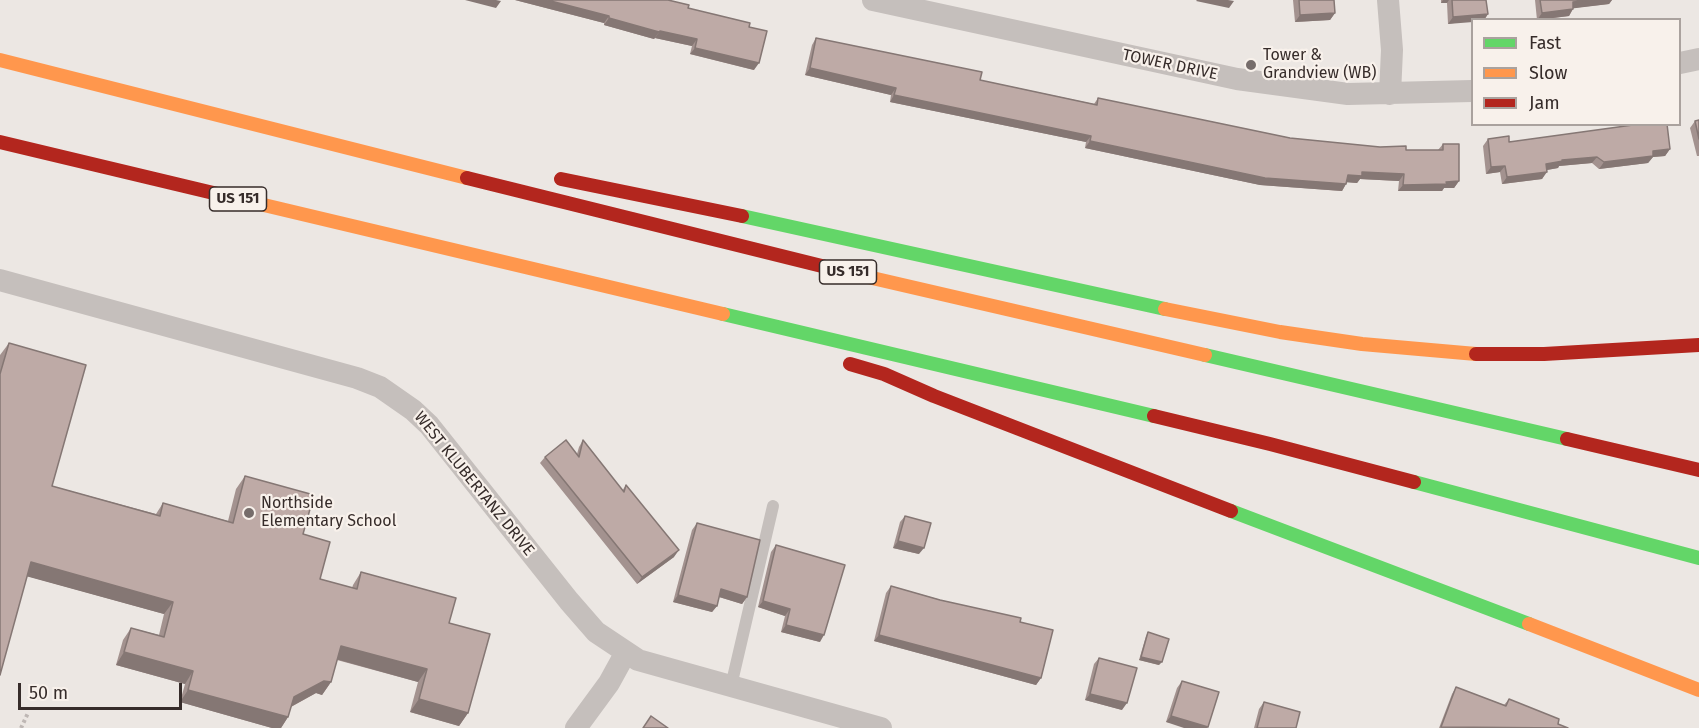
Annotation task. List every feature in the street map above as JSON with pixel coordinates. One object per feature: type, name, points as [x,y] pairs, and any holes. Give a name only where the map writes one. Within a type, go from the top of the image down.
[{"type":"highway","name":"US 151","points":[[0,60],[781,257],[1699,470]]},
{"type":"highway","points":[[222,116],[384,143]]},
{"type":"highway","name":"US 151","points":[[0,142],[1270,444],[1699,558]]},
{"type":"highway","points":[[544,175],[752,218],[1197,316],[1350,342],[1472,354],[1544,354],[1699,345]]},
{"type":"highway","points":[[477,257],[761,337]]},
{"type":"highway","points":[[840,361],[884,374],[1117,468],[1657,672],[1699,690]]},
{"type":"street","name":"TOWER DRIVE","points":[[873,0],[1237,79],[1348,94],[1471,91]]},
{"type":"street","points":[[1388,0],[1392,50],[1390,94]]},
{"type":"street","points":[[1681,63],[1699,59]]},
{"type":"street","name":"WEST KLUBERTANZ DRIVE","points":[[0,280],[357,378],[380,387],[413,410],[429,425],[596,632],[638,660],[881,728]]},
{"type":"street","points":[[576,728],[609,683],[626,652]]},
{"type":"lane","points":[[731,686],[773,506]]},
{"type":"path","points":[[21,728],[28,713]]},
{"type":"building","points":[[547,0],[668,0],[689,5],[688,8],[750,23],[749,27],[767,31],[759,63],[695,48],[697,39],[659,32]]},
{"type":"building","points":[[1299,0],[1334,0],[1335,13],[1300,15]]},
{"type":"building","points":[[1452,0],[1486,0],[1488,14],[1453,17]]},
{"type":"building","points":[[1540,0],[1591,0],[1573,2],[1573,9],[1542,13]]},
{"type":"building","points":[[816,38],[982,72],[980,80],[1097,105],[1098,98],[1290,138],[1380,147],[1406,146],[1406,150],[1443,150],[1443,144],[1459,144],[1459,181],[1446,182],[1447,184],[1403,185],[1404,174],[1362,172],[1362,176],[1348,175],[1346,184],[1265,178],[1090,141],[1091,136],[894,95],[896,88],[810,68]]},
{"type":"building","points":[[1699,120],[1699,139],[1695,121]]},
{"type":"building","points":[[1625,126],[1667,126],[1670,149],[1653,151],[1653,156],[1604,162],[1597,157],[1562,160],[1546,164],[1547,172],[1507,177],[1505,166],[1491,167],[1488,139],[1509,136],[1509,142]]},
{"type":"building","name":"Northside Elementary School","points":[[9,343],[86,365],[52,486],[160,516],[163,503],[233,523],[245,476],[314,495],[303,534],[330,542],[320,579],[357,589],[361,572],[456,598],[449,623],[490,634],[468,713],[419,699],[427,669],[341,646],[331,682],[324,681],[294,697],[288,717],[188,690],[193,671],[124,652],[131,628],[164,637],[173,602],[31,562],[0,675],[0,374]]},
{"type":"building","points":[[566,440],[579,457],[583,440],[624,492],[626,485],[679,550],[642,577],[545,457]]},
{"type":"building","points":[[905,516],[931,523],[924,548],[898,541]]},
{"type":"building","points":[[697,523],[760,540],[747,597],[721,589],[717,606],[678,595]]},
{"type":"building","points":[[776,545],[845,565],[824,635],[786,625],[790,609],[763,601]]},
{"type":"building","points":[[891,586],[940,600],[1021,618],[1020,622],[1053,630],[1041,678],[879,635]]},
{"type":"building","points":[[1148,632],[1169,639],[1162,662],[1141,657]]},
{"type":"building","points":[[1099,658],[1137,668],[1127,703],[1090,694]]},
{"type":"building","points":[[1182,681],[1219,692],[1208,727],[1171,716]]},
{"type":"building","points":[[1456,687],[1506,706],[1509,699],[1559,719],[1558,724],[1568,728],[1441,727]]},
{"type":"building","points":[[1264,702],[1300,712],[1296,728],[1257,728]]},
{"type":"building","points":[[651,716],[668,728],[643,728]]},
{"type":"traffic: fast","points":[[742,216],[1165,309]]},
{"type":"traffic: fast","points":[[723,314],[1154,416]]},
{"type":"traffic: fast","points":[[1205,355],[1567,439]]},
{"type":"traffic: fast","points":[[1414,482],[1699,558]]},
{"type":"traffic: fast","points":[[1231,511],[1529,624]]},
{"type":"traffic: slow","points":[[0,60],[467,178]]},
{"type":"traffic: slow","points":[[226,196],[723,314]]},
{"type":"traffic: slow","points":[[842,271],[1205,355]]},
{"type":"traffic: slow","points":[[1165,309],[1280,332],[1362,344],[1476,354]]},
{"type":"traffic: slow","points":[[1529,624],[1699,690]]},
{"type":"traffic: jam","points":[[0,142],[226,196]]},
{"type":"traffic: jam","points":[[467,178],[842,271]]},
{"type":"traffic: jam","points":[[561,179],[742,216]]},
{"type":"traffic: jam","points":[[1476,354],[1544,354],[1699,345]]},
{"type":"traffic: jam","points":[[850,364],[884,374],[934,396],[1231,511]]},
{"type":"traffic: jam","points":[[1154,416],[1414,482]]},
{"type":"traffic: jam","points":[[1567,439],[1699,470]]},
{"type":"place","name":"Tower & Grandview (WB)","points":[[1251,65]]},
{"type":"place","name":"Northside Elementary School","points":[[249,513]]}]
